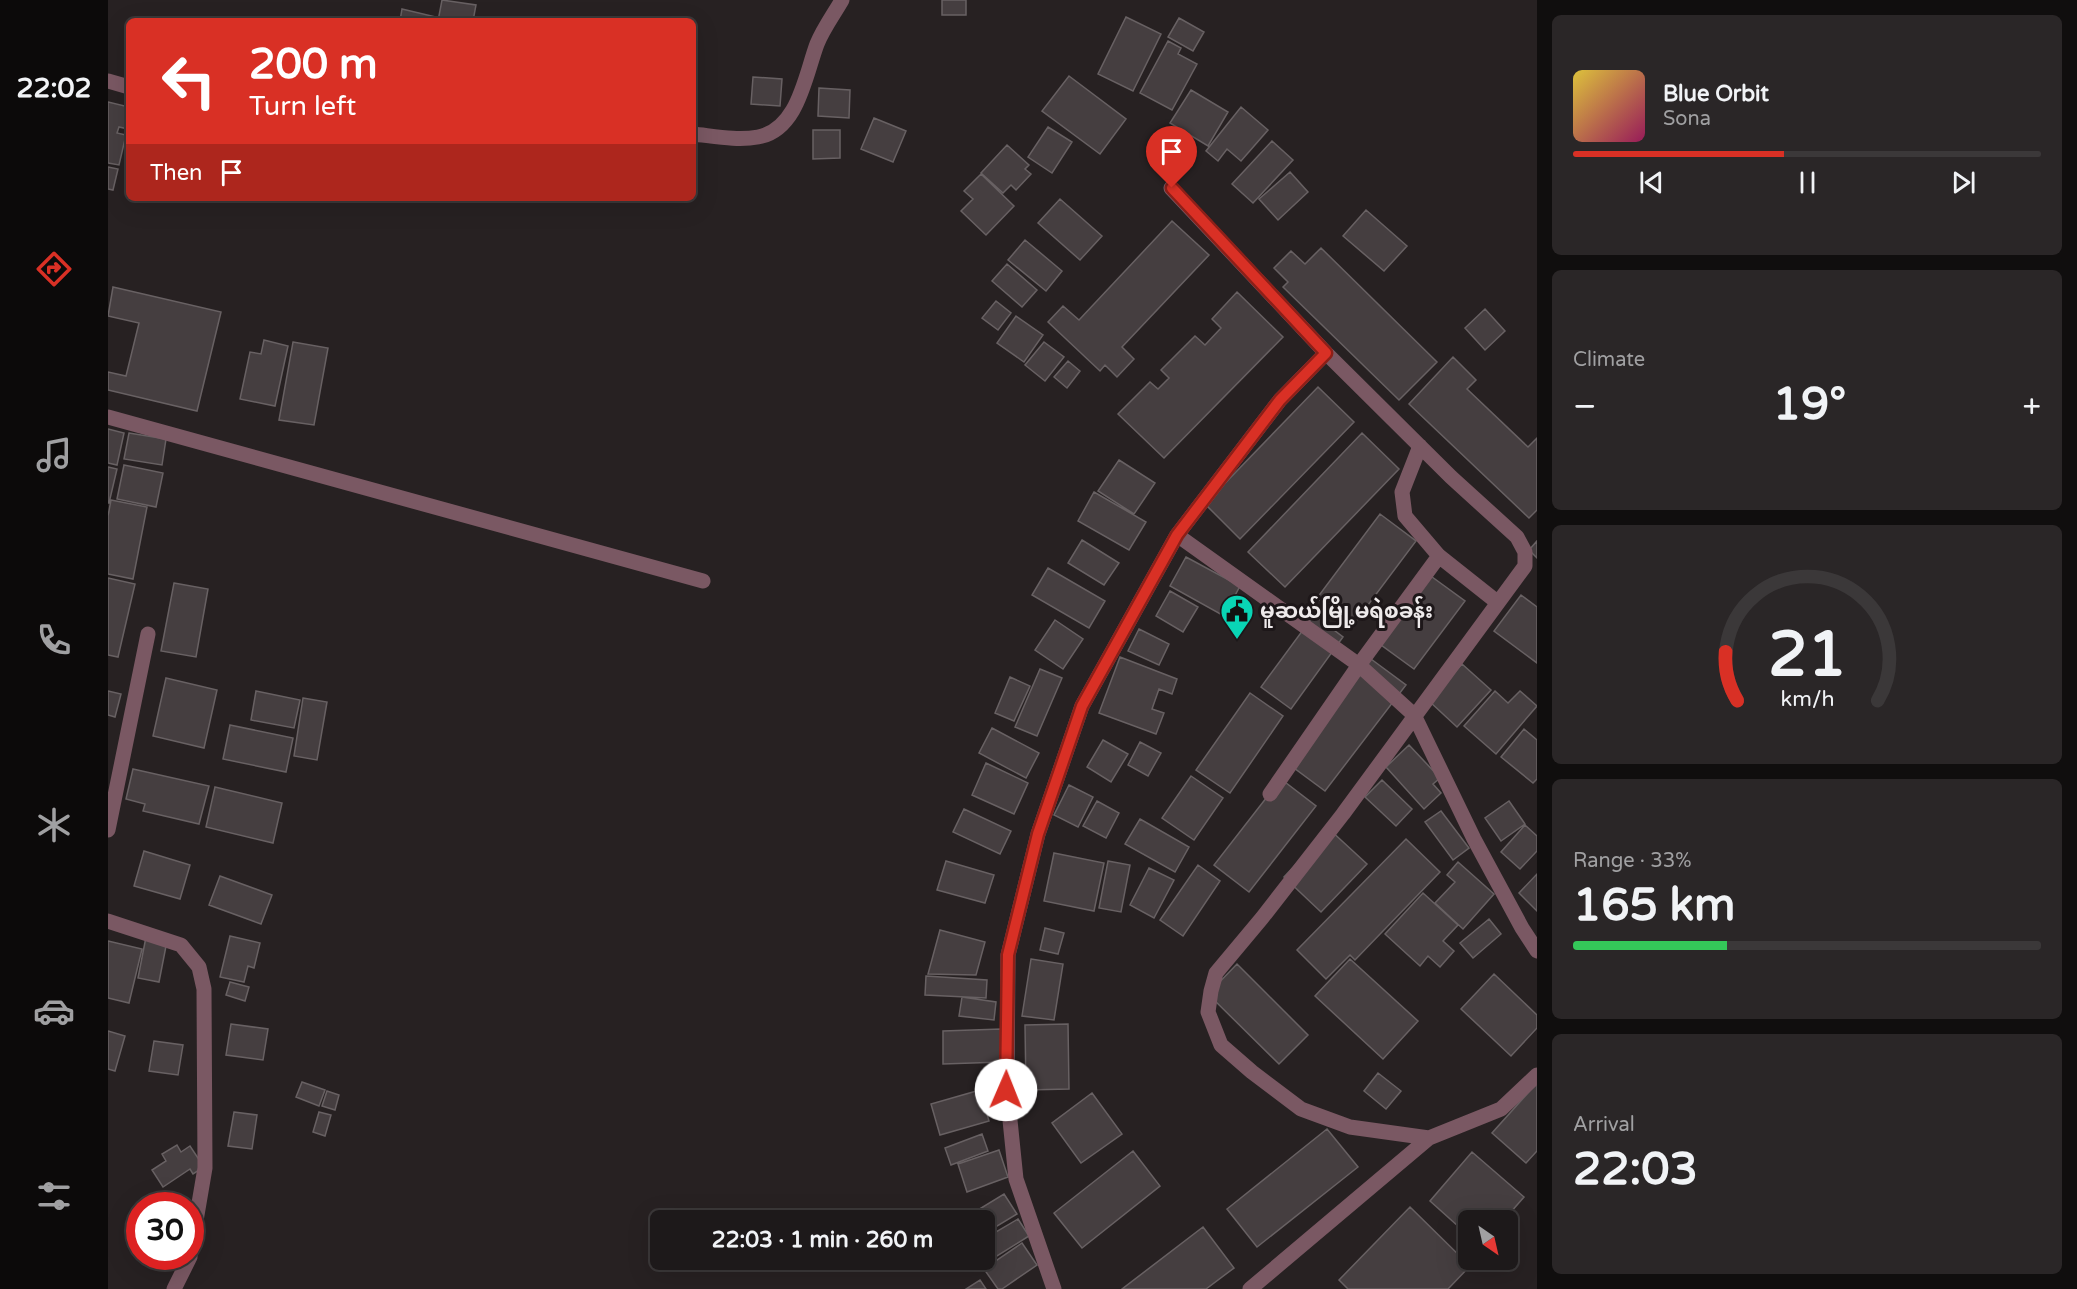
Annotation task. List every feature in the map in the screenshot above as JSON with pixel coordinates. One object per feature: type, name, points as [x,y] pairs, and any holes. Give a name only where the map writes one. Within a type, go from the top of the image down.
[{"type":"street","points":[[696,134],[759,137],[777,128],[793,111],[818,42],[842,0]]},
{"type":"street","points":[[108,81],[126,86]]},
{"type":"street","points":[[1172,188],[1326,353],[1517,537],[1525,552],[1525,566],[1343,814],[1216,973],[1208,1012],[1221,1046],[1301,1108],[1350,1127],[1429,1138]]},
{"type":"street","points":[[1054,1289],[1016,1179],[1006,1090],[1008,955],[1038,834],[1082,706],[1177,535],[1280,400],[1326,353]]},
{"type":"street","points":[[108,417],[703,581]]},
{"type":"street","points":[[1420,446],[1402,492],[1405,516],[1439,556],[1497,602]]},
{"type":"street","points":[[1177,535],[1359,665],[1414,715],[1474,839],[1537,951]]},
{"type":"street","points":[[1270,794],[1359,665],[1439,556]]},
{"type":"street","points":[[108,830],[148,634]]},
{"type":"street","points":[[108,921],[181,945],[199,967],[204,989],[205,1168],[201,1192]]},
{"type":"street","points":[[1250,1289],[1429,1138],[1501,1109],[1537,1075]]},
{"type":"street","points":[[174,1289],[183,1270]]},
{"type":"building","points":[[442,0],[476,5],[474,18],[439,18]]},
{"type":"building","points":[[942,0],[966,0],[966,15],[942,15]]},
{"type":"building","points":[[402,9],[436,17],[436,18],[400,18]]},
{"type":"building","points":[[1126,17],[1161,34],[1133,91],[1098,74]]},
{"type":"building","points":[[1179,18],[1204,32],[1193,51],[1168,37]]},
{"type":"building","points":[[1168,41],[1181,48],[1178,54],[1197,64],[1172,110],[1140,93]]},
{"type":"building","points":[[1069,76],[1126,119],[1100,154],[1042,111]]},
{"type":"building","points":[[753,77],[782,79],[780,106],[751,104]]},
{"type":"building","points":[[819,88],[850,90],[849,118],[818,116]]},
{"type":"building","points":[[1191,90],[1228,112],[1208,146],[1170,123]]},
{"type":"building","points":[[108,102],[126,106],[126,129],[119,127],[117,133],[126,135],[119,165],[108,163]]},
{"type":"building","points":[[1241,107],[1268,130],[1241,161],[1227,149],[1218,161],[1206,151]]},
{"type":"building","points":[[874,118],[906,131],[893,162],[861,149]]},
{"type":"building","points":[[1048,127],[1072,142],[1052,173],[1028,157]]},
{"type":"building","points":[[813,130],[840,130],[840,158],[813,159]]},
{"type":"building","points":[[1272,141],[1293,160],[1253,203],[1232,184]]},
{"type":"building","points":[[1007,145],[1029,165],[1025,169],[1031,174],[1016,190],[1011,185],[1003,193],[981,173]]},
{"type":"building","points":[[108,167],[118,169],[113,190],[108,189]]},
{"type":"building","points":[[1290,172],[1308,192],[1278,220],[1259,199]]},
{"type":"building","points":[[981,174],[1014,206],[986,235],[961,211],[973,199],[964,191]]},
{"type":"building","points":[[1060,199],[1102,236],[1080,260],[1038,223]]},
{"type":"building","points":[[1366,210],[1407,246],[1384,271],[1343,236]]},
{"type":"building","points":[[1172,221],[1209,255],[1122,347],[1134,359],[1117,377],[1105,365],[1100,371],[1048,322],[1063,306],[1079,320]]},
{"type":"building","points":[[1025,240],[1062,271],[1046,291],[1008,260]]},
{"type":"building","points":[[1321,248],[1437,362],[1399,400],[1283,287],[1288,282],[1274,268],[1291,251],[1305,264]]},
{"type":"building","points":[[1007,264],[1037,290],[1022,307],[992,281]]},
{"type":"building","points":[[113,287],[221,312],[197,411],[108,390],[108,372],[126,376],[139,323],[108,316]]},
{"type":"building","points":[[1237,292],[1283,337],[1164,458],[1118,414],[1150,382],[1158,389],[1169,378],[1161,370],[1195,336],[1205,345],[1221,328],[1212,319]]},
{"type":"building","points":[[996,301],[1011,313],[998,330],[982,318]]},
{"type":"building","points":[[1485,309],[1505,331],[1485,350],[1465,328]]},
{"type":"building","points":[[1016,316],[1043,335],[1024,362],[997,343]]},
{"type":"building","points":[[264,340],[288,346],[275,406],[240,399],[250,352],[261,354]]},
{"type":"building","points":[[293,342],[328,348],[314,425],[279,420]]},
{"type":"building","points":[[1044,342],[1064,357],[1045,381],[1025,365]]},
{"type":"building","points":[[1453,357],[1476,380],[1467,389],[1528,447],[1537,438],[1537,510],[1529,518],[1409,404]]},
{"type":"building","points":[[1068,361],[1080,371],[1067,388],[1054,377]]},
{"type":"building","points":[[1318,387],[1354,422],[1240,539],[1205,504]]},
{"type":"building","points":[[108,429],[124,433],[117,465],[108,463]]},
{"type":"building","points":[[129,433],[166,439],[162,465],[124,459]]},
{"type":"building","points":[[1362,433],[1399,469],[1285,587],[1248,552]]},
{"type":"building","points":[[1119,460],[1155,483],[1134,514],[1098,491]]},
{"type":"building","points":[[124,465],[163,473],[156,507],[117,499]]},
{"type":"building","points":[[108,467],[117,469],[109,503],[108,503]]},
{"type":"building","points":[[1094,492],[1146,522],[1129,550],[1078,521]]},
{"type":"building","points":[[111,500],[147,507],[133,579],[108,574],[108,516]]},
{"type":"building","points":[[1380,514],[1416,541],[1353,625],[1317,598]]},
{"type":"building","points":[[1082,540],[1119,563],[1104,585],[1068,563]]},
{"type":"building","points":[[1537,541],[1537,558],[1529,550]]},
{"type":"building","points":[[1186,557],[1240,586],[1224,616],[1170,586]]},
{"type":"building","points":[[1048,568],[1105,601],[1089,628],[1032,595]]},
{"type":"building","points":[[1428,574],[1465,601],[1414,669],[1377,642]]},
{"type":"building","points":[[108,578],[135,584],[118,657],[108,655]]},
{"type":"building","points":[[174,583],[208,589],[196,657],[161,651]]},
{"type":"building","points":[[1170,591],[1198,607],[1183,632],[1156,616]]},
{"type":"building","points":[[1521,595],[1537,607],[1537,663],[1494,631]]},
{"type":"building","points":[[1314,615],[1343,637],[1291,709],[1261,687]]},
{"type":"building","points":[[1055,620],[1083,639],[1063,669],[1035,650]]},
{"type":"building","points":[[1139,629],[1169,644],[1159,665],[1128,651]]},
{"type":"building","points":[[1120,657],[1177,679],[1172,694],[1159,689],[1152,709],[1164,713],[1156,734],[1099,713]]},
{"type":"building","points":[[1371,659],[1406,685],[1325,791],[1290,765]]},
{"type":"building","points":[[1462,664],[1491,690],[1457,727],[1429,701]]},
{"type":"building","points":[[1040,669],[1062,678],[1037,736],[1015,727]]},
{"type":"building","points":[[1010,677],[1030,686],[1014,721],[995,713]]},
{"type":"building","points":[[166,678],[217,690],[204,748],[153,736]]},
{"type":"building","points":[[108,691],[121,694],[115,717],[108,715]]},
{"type":"building","points":[[256,691],[300,700],[294,728],[251,720]]},
{"type":"building","points":[[1495,691],[1508,703],[1520,691],[1537,706],[1496,754],[1464,726]]},
{"type":"building","points":[[1250,693],[1283,716],[1230,793],[1196,770]]},
{"type":"building","points":[[303,698],[327,702],[317,760],[294,756]]},
{"type":"building","points":[[230,725],[293,738],[286,772],[223,759]]},
{"type":"building","points":[[992,728],[1039,753],[1026,778],[979,753]]},
{"type":"building","points":[[1524,729],[1537,740],[1537,779],[1533,783],[1501,757]]},
{"type":"building","points":[[1103,740],[1128,754],[1111,782],[1087,767]]},
{"type":"building","points":[[1140,742],[1161,753],[1148,776],[1128,765]]},
{"type":"building","points":[[1409,745],[1440,778],[1433,784],[1441,793],[1424,809],[1386,767]]},
{"type":"building","points":[[986,763],[1028,783],[1014,814],[972,795]]},
{"type":"building","points":[[133,769],[209,786],[199,824],[143,811],[145,804],[126,799]]},
{"type":"building","points":[[1191,776],[1223,798],[1194,840],[1162,818]]},
{"type":"building","points":[[1281,779],[1316,806],[1249,892],[1214,865]]},
{"type":"building","points":[[1382,780],[1412,809],[1396,826],[1365,797]]},
{"type":"building","points":[[1069,785],[1093,797],[1078,827],[1054,815]]},
{"type":"building","points":[[215,787],[282,803],[273,843],[206,827]]},
{"type":"building","points":[[1097,801],[1119,813],[1106,838],[1083,826]]},
{"type":"building","points":[[1509,801],[1525,824],[1501,841],[1485,818]]},
{"type":"building","points":[[964,809],[1011,831],[1000,854],[953,832]]},
{"type":"building","points":[[1441,811],[1469,848],[1453,860],[1425,822]]},
{"type":"building","points":[[1140,819],[1189,847],[1175,872],[1125,844]]},
{"type":"building","points":[[1525,825],[1537,836],[1537,851],[1520,869],[1501,852]]},
{"type":"building","points":[[1329,829],[1367,864],[1321,912],[1284,877]]},
{"type":"building","points":[[1406,839],[1440,872],[1355,960],[1350,955],[1326,979],[1297,950]]},
{"type":"building","points":[[144,851],[190,865],[180,899],[134,886]]},
{"type":"building","points":[[1054,853],[1104,863],[1094,911],[1044,901]]},
{"type":"building","points":[[946,861],[994,875],[985,903],[937,890]]},
{"type":"building","points":[[1108,861],[1130,865],[1121,912],[1099,908]]},
{"type":"building","points":[[1458,862],[1494,894],[1463,929],[1435,903],[1455,882],[1447,875]]},
{"type":"building","points":[[1198,865],[1220,881],[1183,936],[1160,920]]},
{"type":"building","points":[[1149,868],[1174,880],[1154,918],[1130,905]]},
{"type":"building","points":[[1537,874],[1537,911],[1519,893]]},
{"type":"building","points":[[220,876],[272,895],[261,924],[209,905]]},
{"type":"building","points":[[1423,893],[1458,925],[1443,941],[1454,951],[1440,967],[1428,956],[1420,966],[1385,934]]},
{"type":"building","points":[[1489,919],[1501,934],[1473,958],[1460,943]]},
{"type":"building","points":[[1045,928],[1064,933],[1058,954],[1040,950]]},
{"type":"building","points":[[940,930],[985,942],[976,975],[928,974]]},
{"type":"building","points":[[230,936],[260,943],[254,968],[248,966],[244,982],[220,977]]},
{"type":"building","points":[[146,937],[167,941],[159,982],[138,978]]},
{"type":"building","points":[[108,941],[142,949],[129,1003],[108,998]]},
{"type":"building","points":[[1031,959],[1063,964],[1054,1020],[1022,1016]]},
{"type":"building","points":[[1350,959],[1418,1021],[1383,1059],[1315,996]]},
{"type":"building","points":[[1237,964],[1308,1035],[1279,1064],[1208,994]]},
{"type":"building","points":[[1494,974],[1537,1015],[1537,1028],[1511,1056],[1461,1009]]},
{"type":"building","points":[[926,976],[987,980],[986,998],[925,995]]},
{"type":"building","points":[[230,982],[249,987],[245,1001],[226,995]]},
{"type":"building","points":[[962,997],[996,1002],[994,1020],[959,1016]]},
{"type":"building","points":[[231,1024],[268,1029],[263,1060],[226,1055]]},
{"type":"building","points":[[1068,1024],[1069,1089],[1026,1090],[1025,1025]]},
{"type":"building","points":[[1001,1029],[1002,1062],[943,1064],[943,1031]]},
{"type":"building","points":[[108,1031],[125,1036],[115,1071],[108,1069]]},
{"type":"building","points":[[154,1041],[183,1045],[178,1075],[149,1071]]},
{"type":"building","points":[[1378,1073],[1401,1091],[1386,1109],[1364,1091]]},
{"type":"building","points":[[302,1082],[325,1090],[319,1106],[296,1097]]},
{"type":"building","points":[[1537,1083],[1537,1151],[1526,1163],[1492,1133]]},
{"type":"building","points":[[980,1090],[989,1121],[940,1135],[931,1104]]},
{"type":"building","points":[[327,1091],[339,1095],[335,1110],[322,1106]]},
{"type":"building","points":[[1092,1093],[1122,1134],[1081,1163],[1052,1123]]},
{"type":"building","points":[[234,1112],[257,1115],[252,1149],[228,1146]]},
{"type":"building","points":[[319,1112],[331,1115],[325,1136],[313,1132]]},
{"type":"building","points":[[1327,1129],[1358,1167],[1257,1247],[1227,1209]]},
{"type":"building","points":[[982,1134],[988,1151],[951,1165],[945,1148]]},
{"type":"building","points":[[177,1145],[181,1152],[190,1146],[204,1167],[193,1174],[190,1169],[163,1187],[152,1170],[166,1161],[162,1154]]},
{"type":"building","points":[[999,1150],[1008,1177],[967,1192],[958,1164]]},
{"type":"building","points":[[1133,1151],[1160,1186],[1082,1248],[1054,1213]]},
{"type":"building","points":[[1472,1152],[1524,1197],[1513,1210],[1458,1210],[1458,1226],[1430,1201]]},
{"type":"building","points":[[1004,1194],[1017,1214],[995,1227],[995,1210],[978,1210]]},
{"type":"building","points":[[1410,1207],[1458,1254],[1458,1270],[1466,1270],[1448,1289],[1348,1289],[1339,1280]]},
{"type":"building","points":[[1018,1219],[1029,1236],[995,1257],[995,1233]]},
{"type":"building","points":[[1203,1227],[1234,1268],[1206,1289],[1122,1289]]},
{"type":"building","points":[[1022,1243],[1037,1265],[1002,1289],[998,1289],[985,1270],[995,1270],[995,1261]]},
{"type":"building","points":[[980,1280],[986,1289],[966,1289]]},
{"type":"place","name":"မူဆယ်မြို့မရဲစခန်း","points":[[1237,640]]},
{"type":"route","points":[[1006,1090],[1008,955],[1038,834],[1082,706],[1177,535],[1280,400],[1326,353],[1172,188]]}]
